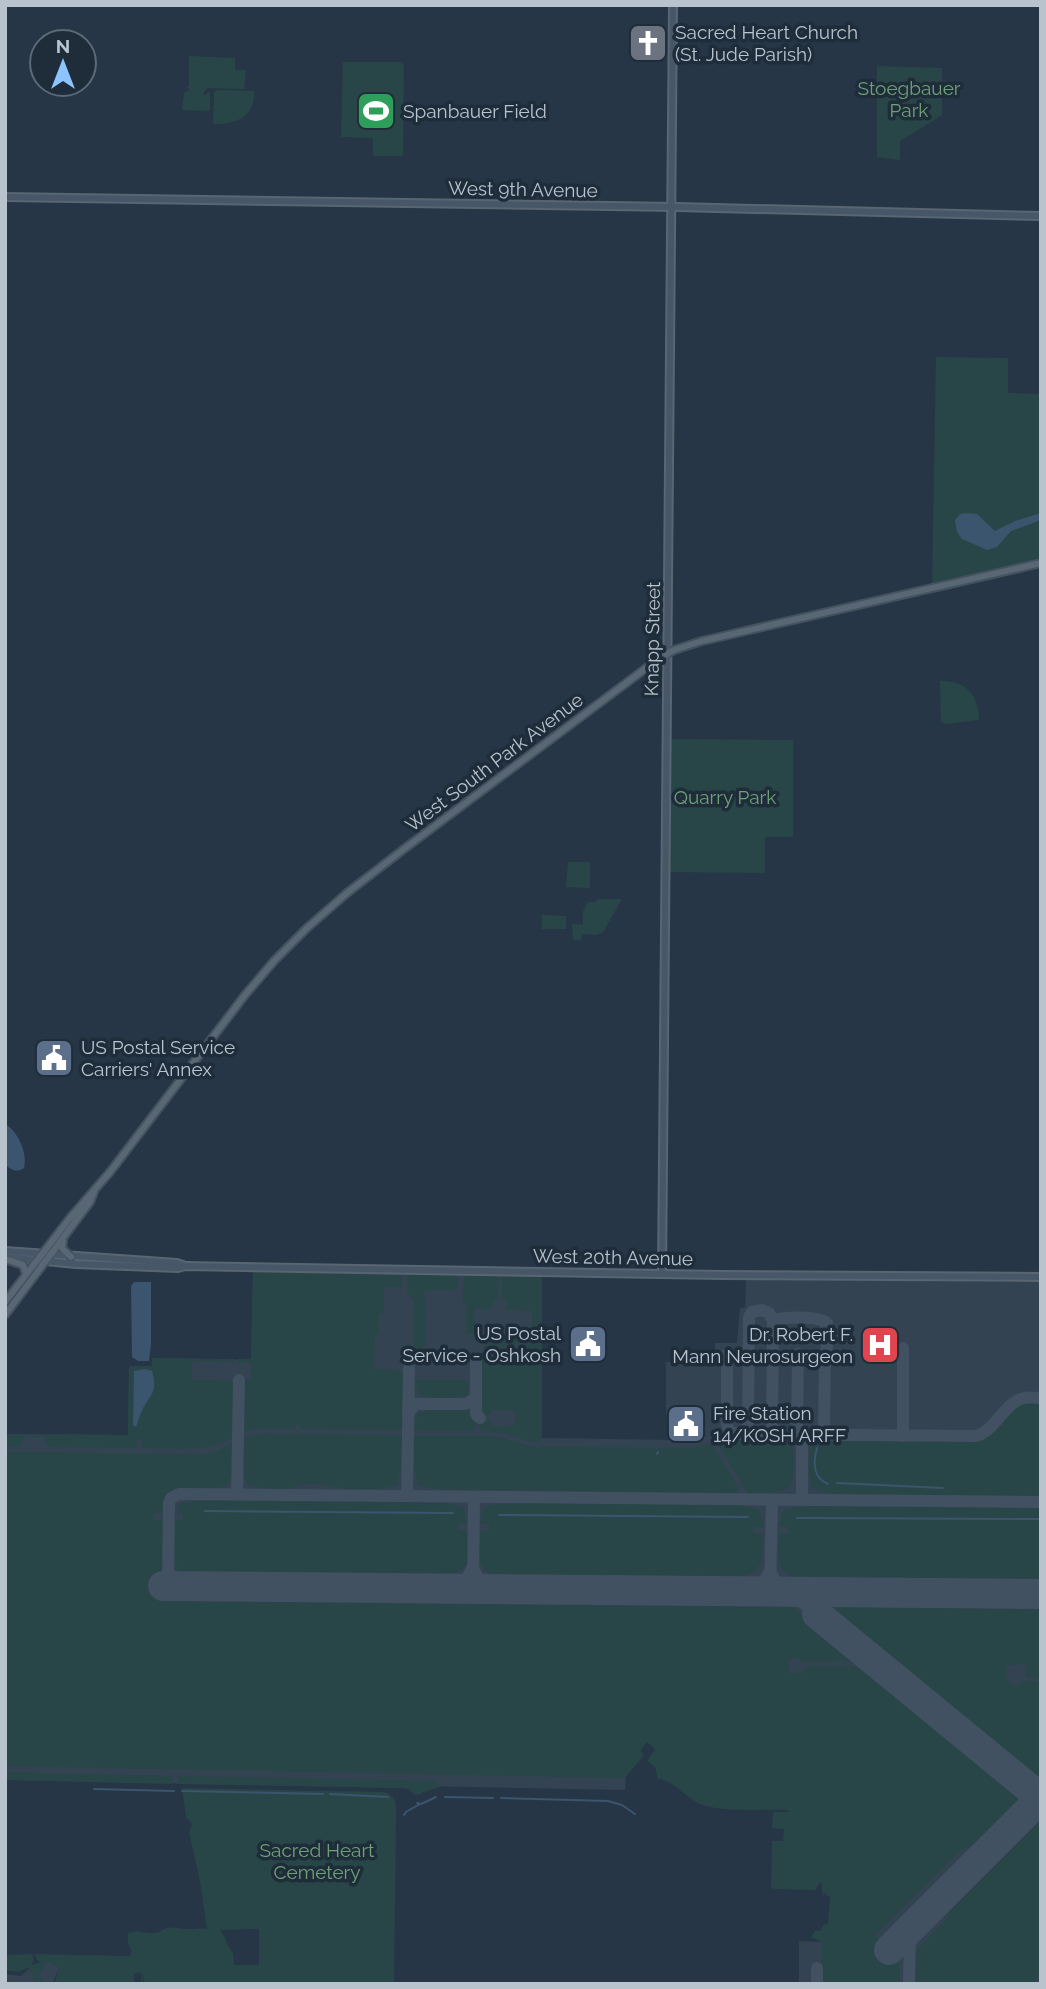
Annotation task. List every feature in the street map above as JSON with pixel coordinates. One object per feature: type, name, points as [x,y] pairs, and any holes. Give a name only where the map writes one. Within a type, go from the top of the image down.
[{"type":"main road","name":"Knapp Street","points":[[662,1274],[673,5]]},
{"type":"main road","name":"West 9th Avenue","points":[[5,197],[672,206],[1041,216]]},
{"type":"main road","name":"West South Park Avenue","points":[[5,1315],[90,1202],[94,1192],[245,995],[307,928],[404,849],[667,653],[693,643],[1041,563]]},
{"type":"main road","name":"West South Park Avenue","points":[[5,1302],[87,1197],[94,1192]]},
{"type":"main road","points":[[64,1237],[62,1248],[71,1257]]},
{"type":"main road","name":"West 20th Avenue","points":[[5,1251],[124,1266],[178,1268],[1041,1277]]},
{"type":"main road","name":"West 20th Avenue","points":[[5,1258],[39,1257]]},
{"type":"main road","points":[[5,1258],[23,1265],[26,1275]]},
{"type":"main road","name":"West 20th Avenue","points":[[48,1258],[177,1263],[185,1266]]},
{"type":"shaded area","points":[[965,513],[977,514],[995,531],[1041,513],[1041,520],[1011,531],[997,547],[987,550],[962,539],[957,532],[955,520]]},
{"type":"shaded area","points":[[5,1124],[18,1137],[23,1150],[24,1168],[19,1170],[5,1165]]},
{"type":"shaded area","points":[[253,1272],[542,1276],[542,1438],[678,1440],[678,1434],[693,1434],[695,1418],[666,1417],[666,1362],[715,1363],[715,1343],[737,1343],[740,1308],[745,1308],[746,1280],[1041,1282],[1041,1984],[864,1984],[780,1740],[629,1739],[625,1790],[424,1786],[421,1794],[415,1795],[409,1789],[403,1788],[5,1780],[5,1434],[128,1435],[129,1366],[152,1366],[152,1358],[251,1360]]},
{"type":"shaded area","points":[[134,1282],[151,1282],[149,1361],[138,1361],[132,1357],[131,1286]]},
{"type":"shaded area","points":[[134,1371],[152,1371],[154,1389],[136,1427],[133,1425]]},
{"type":"shaded area","points":[[799,1941],[821,1942],[821,1984],[799,1984]]},
{"type":"shaded area","points":[[46,1961],[60,1967],[52,1984],[5,1984],[5,1974],[21,1976]]},
{"type":"green space","points":[[189,56],[235,58],[235,70],[246,70],[244,89],[207,88],[203,94],[210,91],[210,111],[182,110],[184,93],[191,89],[186,88],[189,86]]},
{"type":"green space","points":[[343,62],[400,62],[404,65],[403,156],[373,156],[373,138],[341,137]]},
{"type":"green space","name":"Stoegbauer Park","points":[[877,66],[942,68],[942,115],[900,141],[900,160],[877,157]]},
{"type":"green space","points":[[216,90],[254,91],[254,100],[248,113],[237,120],[213,124]]},
{"type":"green space","points":[[936,357],[1008,358],[1008,393],[1041,394],[1041,563],[932,588]]},
{"type":"green space","points":[[940,681],[957,683],[969,691],[976,703],[979,720],[945,724],[941,722]]},
{"type":"green space","name":"Quarry Park","points":[[667,739],[793,740],[793,837],[765,837],[765,873],[666,872]]},
{"type":"green space","points":[[568,862],[590,862],[590,888],[566,887]]},
{"type":"green space","points":[[597,899],[622,899],[603,932],[597,935],[582,934],[581,940],[573,940],[572,924],[583,925],[583,911],[588,902],[596,902]]},
{"type":"green space","points":[[542,915],[566,916],[566,929],[542,929]]},
{"type":"green space","points":[[253,1272],[402,1275],[402,1287],[384,1287],[384,1313],[379,1314],[379,1334],[375,1335],[374,1369],[397,1370],[403,1375],[403,1430],[300,1429],[300,1425],[296,1425],[296,1429],[255,1429],[242,1432],[242,1379],[251,1379],[251,1363],[239,1362],[238,1359],[251,1359]]},
{"type":"green space","points":[[408,1274],[456,1275],[458,1278],[455,1290],[424,1290],[425,1354],[414,1353],[414,1301],[407,1291]]},
{"type":"green space","points":[[464,1275],[499,1276],[498,1301],[494,1301],[490,1309],[474,1309],[474,1321],[479,1326],[477,1334],[466,1334]]},
{"type":"green space","points":[[502,1276],[542,1276],[542,1442],[482,1431],[479,1428],[479,1422],[490,1420],[491,1425],[501,1427],[515,1425],[515,1411],[491,1410],[490,1415],[479,1414],[481,1357],[524,1346],[532,1330],[532,1311],[519,1310],[518,1306],[517,1310],[507,1310],[506,1300],[502,1300]]},
{"type":"green space","points":[[488,1326],[493,1328],[498,1346],[503,1335],[518,1335],[519,1329],[525,1330],[526,1336],[520,1344],[485,1350],[483,1347]]},
{"type":"green space","points":[[152,1358],[235,1359],[234,1362],[200,1359],[192,1362],[192,1380],[236,1381],[235,1436],[225,1442],[202,1448],[179,1449],[143,1448],[141,1440],[137,1440],[134,1448],[48,1447],[45,1437],[32,1437],[32,1434],[128,1435],[129,1366],[152,1366]],"holes":[[[134,1371],[152,1371],[154,1389],[136,1427],[133,1425]]]},
{"type":"green space","points":[[415,1380],[461,1380],[469,1384],[467,1395],[437,1398],[418,1394]]},
{"type":"green space","points":[[1026,1403],[1041,1403],[1041,1496],[835,1494],[813,1489],[809,1466],[814,1443],[849,1439],[978,1440],[991,1432],[1012,1409]]},
{"type":"green space","points":[[434,1409],[472,1409],[472,1421],[476,1422],[476,1427],[473,1431],[414,1430],[418,1413]]},
{"type":"green space","points":[[5,1434],[30,1436],[23,1437],[20,1447],[5,1446]]},
{"type":"green space","points":[[260,1434],[402,1435],[401,1469],[397,1485],[360,1490],[313,1484],[280,1489],[247,1485],[243,1470],[242,1438]]},
{"type":"green space","points":[[413,1436],[495,1436],[535,1447],[693,1448],[712,1444],[739,1488],[737,1493],[434,1489],[418,1485],[414,1469]]},
{"type":"green space","points":[[729,1438],[776,1439],[791,1444],[794,1466],[789,1488],[748,1494],[718,1444],[719,1441]]},
{"type":"green space","points":[[234,1442],[233,1469],[228,1485],[214,1489],[173,1490],[165,1500],[163,1513],[153,1513],[153,1520],[163,1520],[163,1601],[793,1607],[855,1659],[802,1662],[799,1659],[788,1659],[789,1673],[801,1673],[808,1666],[864,1666],[1017,1793],[1020,1796],[1020,1804],[980,1843],[961,1850],[875,1935],[899,1961],[900,1984],[821,1984],[821,1942],[811,1937],[815,1931],[820,1931],[824,1924],[828,1924],[830,1896],[827,1896],[826,1892],[823,1896],[821,1881],[815,1890],[771,1887],[772,1841],[783,1841],[784,1829],[772,1828],[773,1812],[789,1810],[725,1809],[699,1803],[670,1783],[658,1779],[655,1767],[647,1761],[655,1749],[647,1742],[640,1751],[644,1755],[625,1778],[5,1766],[5,1452],[201,1454],[220,1450]]},
{"type":"green space","points":[[231,1499],[446,1503],[463,1507],[467,1524],[458,1524],[458,1530],[468,1531],[467,1562],[460,1571],[454,1573],[178,1571],[174,1539],[175,1520],[183,1520],[183,1513],[177,1513],[179,1504]]},
{"type":"green space","points":[[538,1503],[740,1505],[759,1510],[764,1527],[753,1527],[753,1533],[763,1534],[761,1561],[755,1571],[742,1576],[492,1574],[486,1571],[480,1562],[478,1550],[479,1531],[489,1531],[489,1524],[480,1524],[484,1507]]},
{"type":"green space","points":[[797,1507],[1041,1507],[1041,1579],[794,1577],[788,1574],[780,1565],[778,1554],[779,1534],[789,1534],[788,1527],[778,1527],[782,1511]]},
{"type":"green space","points":[[826,1607],[1041,1609],[1041,1678],[1026,1677],[1025,1664],[1007,1665],[1006,1680],[1016,1685],[1026,1681],[1041,1681],[1041,1784],[1040,1785]]},
{"type":"green space","points":[[5,1772],[173,1776],[174,1779],[172,1784],[5,1780]]},
{"type":"green space","points":[[177,1776],[434,1781],[439,1787],[415,1795],[409,1789],[403,1788],[178,1784]]},
{"type":"green space","name":"Sacred Heart Cemetery","points":[[182,1788],[384,1792],[391,1795],[396,1811],[394,1984],[149,1984],[144,1981],[144,1972],[143,1981],[146,1984],[141,1984],[142,1974],[138,1972],[134,1974],[134,1984],[54,1984],[60,1967],[46,1961],[38,1977],[42,1979],[41,1983],[36,1984],[32,1979],[34,1976],[30,1967],[18,1972],[5,1970],[5,1955],[32,1954],[32,1965],[41,1962],[35,1954],[130,1956],[132,1951],[128,1944],[128,1934],[132,1932],[156,1933],[170,1928],[207,1929],[189,1833],[192,1824],[186,1817]],"holes":[[[259,1929],[259,1965],[234,1965],[233,1953],[220,1930]]]},
{"type":"green space","points":[[1041,1815],[1041,1971],[1033,1984],[913,1984],[915,1952],[948,1917],[952,1901],[1036,1816]]},
{"type":"waterway","points":[[817,1448],[815,1469],[819,1478],[828,1484]]},
{"type":"waterway","points":[[837,1483],[943,1488]]},
{"type":"waterway","points":[[205,1511],[453,1513]]},
{"type":"waterway","points":[[499,1515],[748,1517]]},
{"type":"waterway","points":[[797,1518],[1041,1519]]},
{"type":"waterway","points":[[94,1789],[174,1791]]},
{"type":"waterway","points":[[182,1791],[323,1794]]},
{"type":"waterway","points":[[330,1794],[388,1797]]},
{"type":"waterway","points":[[417,1803],[421,1804],[436,1797]]},
{"type":"waterway","points":[[445,1797],[493,1798]]},
{"type":"waterway","points":[[501,1798],[608,1801],[622,1805],[635,1814]]},
{"type":"waterway","points":[[404,1815],[420,1804]]},
{"type":"taxiway","points":[[739,1434],[746,1430],[748,1425],[749,1317],[752,1312],[762,1310],[769,1313],[773,1321],[772,1435]]},
{"type":"taxiway","points":[[773,1321],[801,1318],[827,1323],[824,1425],[827,1431],[834,1435]]},
{"type":"taxiway","points":[[903,1348],[903,1436]]},
{"type":"taxiway","points":[[727,1354],[727,1424],[734,1434],[976,1436],[989,1429],[1010,1405],[1026,1398],[1041,1398]]},
{"type":"taxiway","points":[[798,1354],[797,1427],[799,1432],[806,1435]]},
{"type":"taxiway","points":[[476,1358],[476,1414],[480,1418]]},
{"type":"taxiway","points":[[407,1496],[409,1368]]},
{"type":"taxiway","points":[[237,1494],[239,1380]]},
{"type":"taxiway","points":[[408,1412],[416,1404],[465,1404],[476,1397]]},
{"type":"taxiway","points":[[800,1435],[802,1500]]},
{"type":"taxiway","points":[[168,1586],[169,1503],[171,1498],[179,1494],[1041,1502]]},
{"type":"taxiway","points":[[473,1588],[474,1497]]},
{"type":"taxiway","points":[[770,1591],[772,1500]]},
{"type":"taxiway","points":[[437,1588],[459,1584],[473,1567]]},
{"type":"taxiway","points":[[474,1570],[484,1583],[509,1589]]},
{"type":"taxiway","points":[[770,1570],[781,1586],[801,1591]]},
{"type":"taxiway","points":[[742,1591],[759,1585],[770,1570]]},
{"type":"taxiway","points":[[787,1591],[817,1614]]},
{"type":"taxiway","points":[[909,1984],[910,1933],[916,1922]]},
{"type":"taxiway","points":[[817,1968],[817,1984]]},
{"type":"runway","points":[[163,1586],[1041,1594]]},
{"type":"runway","points":[[817,1614],[1041,1798]]},
{"type":"runway","points":[[889,1950],[1041,1798]]},
{"type":"place","name":"Sacred Heart Church (St. Jude Parish)","points":[[648,43]]},
{"type":"place","name":"Spanbauer Field","points":[[376,111]]},
{"type":"place","name":"US Postal Service Carriers' Annex","points":[[54,1058]]},
{"type":"place","name":"US Postal Service - Oshkosh","points":[[588,1344]]},
{"type":"place","name":"Dr. Robert F. Mann Neurosurgeon","points":[[880,1345]]},
{"type":"place","name":"Fire Station 14/KOSH ARFF","points":[[686,1424]]}]
